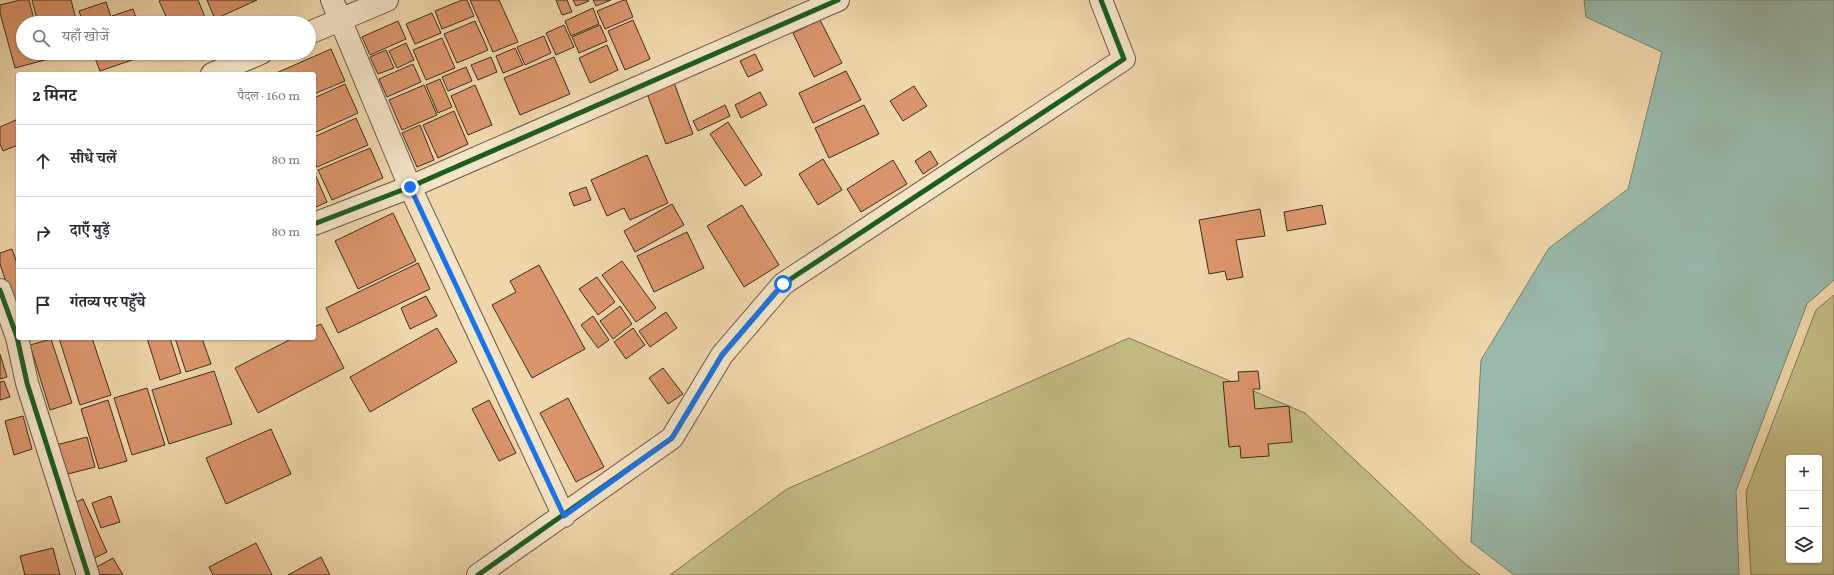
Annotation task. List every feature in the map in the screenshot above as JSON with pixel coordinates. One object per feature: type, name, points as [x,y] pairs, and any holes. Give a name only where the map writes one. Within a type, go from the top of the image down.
[{"type":"street","points":[[316,27],[337,10],[387,0]]},
{"type":"street","points":[[316,223],[410,187],[838,0]]},
{"type":"street","points":[[478,575],[564,516],[672,438],[722,355],[783,284],[1124,59],[1101,0]]},
{"type":"street","points":[[337,10],[410,187],[564,516]]},
{"type":"street","points":[[217,72],[245,60]]},
{"type":"street","points":[[0,290],[16,334]]},
{"type":"street","points":[[18,340],[28,382],[88,575]]},
{"type":"shaded area","points":[[1584,0],[1834,0],[1834,280],[1807,304],[1736,491],[1739,575],[1514,575],[1471,542],[1481,360],[1549,248],[1628,189],[1662,52],[1586,17]]},
{"type":"shaded area","points":[[1834,295],[1834,575],[1751,575],[1746,492],[1816,310]]},
{"type":"shaded area","points":[[1129,338],[1305,413],[1463,562],[1480,575],[670,575],[787,489]]},
{"type":"building","points":[[20,0],[29,0],[33,16],[16,16],[16,60],[45,60],[15,68],[0,13],[0,5]]},
{"type":"building","points":[[32,0],[71,0],[75,16],[36,16]]},
{"type":"building","points":[[198,0],[205,16],[166,16],[159,1]]},
{"type":"building","points":[[207,0],[257,0],[222,16],[214,16]]},
{"type":"building","points":[[462,0],[467,0],[474,16],[442,29],[435,11]]},
{"type":"building","points":[[470,0],[499,0],[518,42],[493,52]]},
{"type":"building","points":[[556,0],[567,0],[572,12],[562,15]]},
{"type":"building","points":[[573,0],[588,0],[589,1],[576,6]]},
{"type":"building","points":[[593,0],[611,0],[596,6]]},
{"type":"building","points":[[626,0],[633,17],[605,29],[597,11]]},
{"type":"building","points":[[106,2],[111,16],[81,16],[79,11]]},
{"type":"building","points":[[593,8],[599,24],[571,36],[565,21]]},
{"type":"building","points":[[133,9],[136,16],[112,16]]},
{"type":"building","points":[[432,13],[441,33],[415,44],[406,24]]},
{"type":"building","points":[[633,20],[650,59],[625,70],[608,31]]},
{"type":"building","points":[[820,20],[842,63],[814,77],[793,33]]},
{"type":"building","points":[[398,21],[406,39],[370,55],[362,37]]},
{"type":"building","points":[[475,21],[488,50],[457,63],[444,34]]},
{"type":"building","points":[[564,25],[574,47],[556,55],[546,33]]},
{"type":"building","points":[[600,25],[607,41],[579,53],[572,37]]},
{"type":"building","points":[[544,36],[551,53],[525,65],[517,47]]},
{"type":"building","points":[[442,38],[455,68],[426,80],[413,50]]},
{"type":"building","points":[[406,43],[414,60],[397,68],[389,51]]},
{"type":"building","points":[[607,45],[618,70],[590,83],[579,58]]},
{"type":"building","points":[[515,48],[523,65],[503,73],[496,56]]},
{"type":"building","points":[[331,49],[345,81],[316,93],[316,72],[279,72],[306,60],[316,60],[316,56]]},
{"type":"building","points":[[386,50],[394,68],[378,74],[370,57]]},
{"type":"building","points":[[755,54],[763,70],[748,77],[740,61]]},
{"type":"building","points":[[491,57],[497,72],[478,80],[471,65]]},
{"type":"building","points":[[554,57],[570,94],[520,115],[504,78]]},
{"type":"building","points":[[96,60],[132,60],[100,71]]},
{"type":"building","points":[[413,64],[421,82],[387,97],[379,79]]},
{"type":"building","points":[[466,67],[472,81],[448,91],[442,77]]},
{"type":"building","points":[[846,71],[861,100],[813,123],[799,93]]},
{"type":"building","points":[[440,79],[452,107],[438,113],[426,85]]},
{"type":"building","points":[[673,80],[693,134],[666,144],[646,91]]},
{"type":"building","points":[[345,84],[358,113],[316,132],[316,97]]},
{"type":"building","points":[[424,85],[437,115],[402,130],[389,100]]},
{"type":"building","points":[[475,85],[492,125],[468,135],[451,96]]},
{"type":"building","points":[[914,86],[927,106],[903,121],[890,101]]},
{"type":"building","points":[[760,92],[767,105],[741,118],[735,105]]},
{"type":"building","points":[[725,105],[730,116],[698,131],[693,121]]},
{"type":"building","points":[[864,105],[879,134],[829,158],[815,128]]},
{"type":"building","points":[[454,111],[468,144],[438,158],[423,125]]},
{"type":"building","points":[[356,118],[368,145],[317,167],[316,136]]},
{"type":"building","points":[[16,120],[16,146],[3,151],[0,144],[0,127]]},
{"type":"building","points":[[728,122],[762,175],[745,186],[710,134]]},
{"type":"building","points":[[420,125],[434,160],[417,167],[402,133]]},
{"type":"building","points":[[370,148],[383,178],[332,200],[318,170]]},
{"type":"building","points":[[930,151],[938,164],[923,174],[915,161]]},
{"type":"building","points":[[647,155],[668,203],[630,220],[624,208],[607,216],[591,180]]},
{"type":"building","points":[[823,159],[842,190],[818,205],[799,174]]},
{"type":"building","points":[[893,160],[907,184],[861,212],[847,189]]},
{"type":"building","points":[[316,177],[327,202],[316,207]]},
{"type":"building","points":[[586,187],[591,200],[574,206],[569,193]]},
{"type":"building","points":[[672,204],[684,225],[635,252],[624,231]]},
{"type":"building","points":[[742,205],[779,265],[744,287],[707,226]]},
{"type":"building","points":[[1322,205],[1326,224],[1287,231],[1284,212]]},
{"type":"building","points":[[1260,209],[1265,236],[1236,240],[1243,277],[1227,280],[1225,271],[1209,274],[1199,220]]},
{"type":"building","points":[[393,213],[416,261],[358,289],[335,241]]},
{"type":"building","points":[[687,232],[704,268],[654,292],[637,256]]},
{"type":"building","points":[[12,249],[16,260],[16,312],[0,264],[0,253]]},
{"type":"building","points":[[622,261],[656,308],[636,322],[602,275]]},
{"type":"building","points":[[418,263],[430,289],[338,333],[326,308]]},
{"type":"building","points":[[539,265],[585,349],[532,378],[492,305],[516,292],[510,281]]},
{"type":"building","points":[[597,277],[615,302],[598,315],[579,289]]},
{"type":"building","points":[[426,296],[437,316],[410,329],[401,308]]},
{"type":"building","points":[[620,306],[632,324],[613,339],[600,321]]},
{"type":"building","points":[[666,312],[677,328],[650,347],[639,331]]},
{"type":"building","points":[[593,316],[609,340],[598,348],[581,325]]},
{"type":"building","points":[[321,324],[344,368],[258,413],[235,368],[289,340],[316,340],[316,326]]},
{"type":"building","points":[[437,328],[457,362],[370,412],[350,377]]},
{"type":"building","points":[[633,328],[645,345],[626,359],[614,342]]},
{"type":"building","points":[[51,340],[72,403],[50,410],[30,345]]},
{"type":"building","points":[[60,340],[93,340],[111,395],[80,405]]},
{"type":"building","points":[[148,340],[171,340],[181,373],[160,380]]},
{"type":"building","points":[[176,340],[203,340],[211,364],[186,372]]},
{"type":"building","points":[[0,354],[7,377],[0,379]]},
{"type":"building","points":[[663,368],[683,394],[668,404],[649,378]]},
{"type":"building","points":[[214,371],[232,424],[169,444],[152,390]]},
{"type":"building","points":[[1258,371],[1260,389],[1253,389],[1255,409],[1289,406],[1292,442],[1268,444],[1269,456],[1241,458],[1240,446],[1229,447],[1223,382],[1239,381],[1238,372]]},
{"type":"building","points":[[4,381],[10,397],[0,400],[0,382]]},
{"type":"building","points":[[147,388],[165,445],[132,455],[114,398]]},
{"type":"building","points":[[568,398],[604,467],[576,482],[540,413]]},
{"type":"building","points":[[108,400],[127,461],[99,469],[81,409]]},
{"type":"building","points":[[489,400],[516,453],[499,461],[472,409]]},
{"type":"building","points":[[23,416],[32,449],[14,455],[5,421]]},
{"type":"building","points":[[271,429],[291,474],[226,504],[206,458]]},
{"type":"building","points":[[87,437],[95,467],[64,475],[56,445]]},
{"type":"building","points":[[111,496],[120,522],[101,528],[92,503]]},
{"type":"building","points":[[83,499],[107,552],[86,562],[61,509]]},
{"type":"building","points":[[256,543],[272,575],[213,575],[209,567]]},
{"type":"building","points":[[53,548],[60,575],[25,575],[20,556]]},
{"type":"building","points":[[321,557],[330,575],[288,575]]},
{"type":"building","points":[[113,558],[123,575],[84,574]]},
{"type":"cycle path","points":[[316,223],[410,187],[838,0]]},
{"type":"cycle path","points":[[478,575],[672,438],[722,355],[783,284],[1124,59],[1101,0]]},
{"type":"cycle path","points":[[0,290],[16,334]]},
{"type":"cycle path","points":[[18,340],[27,383],[88,575]]},
{"type":"route","points":[[410,187],[564,516],[672,438],[722,355],[783,284]]}]
